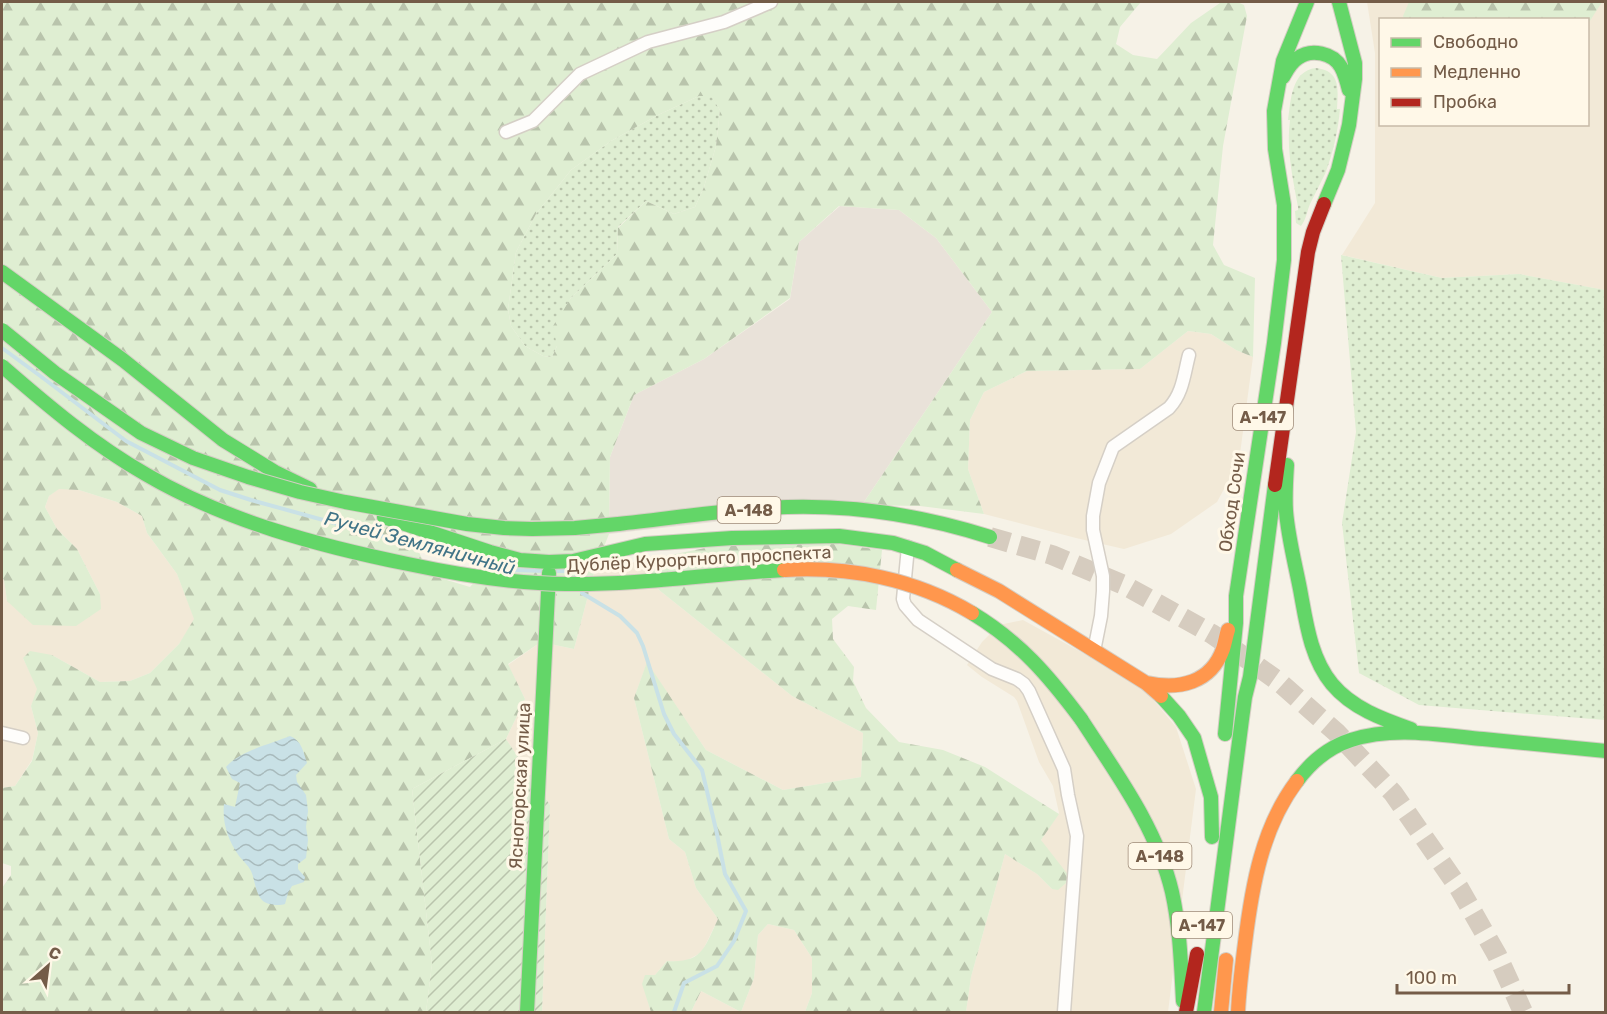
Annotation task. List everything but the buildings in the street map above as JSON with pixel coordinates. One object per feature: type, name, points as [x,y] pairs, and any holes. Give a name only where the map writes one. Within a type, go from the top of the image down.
[{"type":"main road","name":"Обход Сочи","points":[[1224,749],[1236,623],[1236,596],[1274,343],[1284,260],[1284,205],[1277,166],[1274,111],[1283,61],[1307,2]]},
{"type":"main road","name":"А-147","points":[[1235,879],[1250,720],[1251,677],[1286,399],[1308,252],[1313,232],[1338,170],[1349,125],[1355,78],[1355,63],[1339,2]]},
{"type":"main road","name":"А-147","points":[[1279,85],[1290,66],[1301,55],[1308,53],[1329,55],[1342,68],[1352,103]]},
{"type":"main road","points":[[2,272],[113,353],[223,440],[275,472],[309,489],[426,531],[520,560],[573,561],[645,544],[806,536],[839,536],[877,541],[908,547],[931,555],[999,591],[1146,683],[1160,695],[1179,716],[1194,738],[1211,797],[1212,842],[1222,771]]},
{"type":"main road","name":"Дублёр Курортного проспекта","points":[[2,330],[62,378],[141,433],[212,465],[260,481],[344,503],[462,523],[529,529],[592,527],[786,507],[833,508],[927,519],[959,526],[990,537]]},
{"type":"main road","name":"Дублёр Курортного проспекта","points":[[2,366],[81,431],[129,464],[170,488],[231,514],[329,546],[463,575],[540,584],[614,584],[760,571],[813,569],[846,571],[915,585],[966,608],[999,630],[1049,677],[1080,718],[1149,829],[1165,869],[1173,898],[1178,927],[1185,1012]]},
{"type":"main road","name":"А-147","points":[[1286,399],[1290,425],[1286,496],[1287,524],[1307,622],[1319,662],[1333,685],[1358,707],[1370,714],[1424,733]]},
{"type":"main road","name":"Ясногорская улица","points":[[527,1012],[549,562]]},
{"type":"main road","name":"А-147","points":[[1146,683],[1177,686],[1190,683],[1204,675],[1222,650],[1236,596]]},
{"type":"main road","name":"А-147","points":[[1204,1012],[1242,719],[1247,687],[1251,677]]},
{"type":"main road","name":"А-147","points":[[1238,1012],[1254,883],[1269,828],[1286,795],[1309,767],[1343,742],[1372,736],[1424,733]]},
{"type":"main road","points":[[1424,733],[1605,751]]},
{"type":"main road","name":"А-147","points":[[1185,1012],[1202,934],[1208,880]]},
{"type":"main road","name":"А-147","points":[[1221,1012],[1228,945]]},
{"type":"street","points":[[506,132],[533,121],[579,74],[648,42],[724,22],[771,2]]},
{"type":"street","points":[[1094,651],[1101,616],[1103,584],[1093,530],[1099,483],[1113,447],[1176,401],[1189,355]]},
{"type":"street","points":[[908,547],[903,599],[910,613],[992,669],[1024,684],[1064,769],[1077,836],[1064,1012]]},
{"type":"street","points":[[2,733],[23,738]]},
{"type":"shaded area","points":[[1367,2],[1605,2],[1605,290],[1519,274],[1442,278],[1342,255],[1375,203],[1375,53]]},
{"type":"shaded area","points":[[840,206],[899,210],[936,238],[992,312],[862,505],[609,534],[610,457],[634,395],[704,359],[790,299],[799,242]]},
{"type":"shaded area","points":[[1188,331],[1211,334],[1236,350],[1253,357],[1239,461],[1217,502],[1171,534],[1124,549],[984,514],[968,469],[970,420],[984,392],[1027,371],[1140,369]]},
{"type":"shaded area","points":[[59,488],[79,490],[117,502],[142,516],[147,533],[177,574],[195,620],[179,644],[150,673],[130,681],[100,682],[52,655],[23,658],[38,689],[31,706],[38,733],[32,760],[15,786],[2,788],[2,577],[7,601],[100,594],[77,549],[57,529],[45,507],[49,496]]},
{"type":"shaded area","points":[[641,561],[659,590],[792,696],[863,733],[861,777],[783,790],[706,750],[647,663],[634,698],[669,839],[685,852],[696,888],[718,919],[702,952],[684,962],[667,961],[655,975],[643,984],[651,1012],[542,1012],[550,805],[506,739],[525,699],[508,665],[541,642],[574,649],[595,569]]},
{"type":"shaded area","points":[[1023,620],[1141,685],[1176,727],[1196,789],[1168,1012],[966,1012],[971,977],[1005,854],[1037,874],[1052,889],[1041,840],[1059,813],[1053,786],[1039,762],[1017,701],[967,665],[982,642],[999,625]]},
{"type":"shaded area","points":[[768,924],[794,930],[812,958],[812,993],[805,1012],[741,1012],[754,978],[758,935]]},
{"type":"shaded area","points":[[701,991],[741,1012],[691,1012]]},
{"type":"green space","points":[[2,2],[1141,2],[1120,27],[1116,44],[1133,55],[1157,59],[1191,23],[1220,3],[1237,2],[1244,5],[1247,16],[1223,146],[1213,245],[1224,265],[1255,278],[1253,357],[1236,350],[1211,334],[1188,331],[1140,369],[1027,371],[984,392],[970,420],[968,469],[984,514],[920,506],[862,505],[992,312],[936,238],[899,210],[839,206],[799,242],[790,298],[704,359],[634,395],[610,457],[609,534],[595,569],[574,649],[541,642],[508,664],[525,699],[506,739],[412,789],[432,964],[426,1012],[2,1012],[2,888],[11,875],[11,866],[2,863],[2,788],[15,786],[32,761],[38,733],[31,706],[37,689],[23,658],[30,651],[52,655],[100,682],[130,681],[150,673],[179,644],[194,619],[177,574],[147,533],[142,516],[117,502],[79,490],[59,489],[49,496],[45,507],[57,529],[77,549],[100,594],[101,609],[76,626],[33,625],[7,601],[2,577]],"holes":[[[699,96],[711,96],[720,110],[716,146],[704,187],[695,207],[674,214],[646,201],[618,228],[617,254],[570,299],[553,326],[557,346],[552,357],[543,356],[525,346],[511,326],[508,309],[516,252],[536,214],[571,170],[611,141]],[[415,527],[489,551],[492,562],[470,587],[430,575],[411,536]]]},
{"type":"green space","points":[[1409,2],[1602,2],[1589,22],[1589,18],[1404,18]]},
{"type":"green space","points":[[1316,68],[1334,77],[1337,88],[1337,109],[1340,109],[1335,142],[1328,166],[1301,226],[1296,223],[1295,211],[1298,207],[1291,164],[1290,120],[1288,120],[1297,80],[1308,70]]},
{"type":"green space","points":[[711,95],[720,110],[716,146],[704,187],[695,207],[674,214],[646,201],[618,227],[617,254],[570,299],[552,357],[543,356],[525,346],[511,326],[508,309],[516,252],[536,214],[571,170],[611,141],[699,96]]},
{"type":"green space","points":[[1341,255],[1442,278],[1519,274],[1605,290],[1605,720],[1419,705],[1359,673],[1342,523],[1356,432]]},
{"type":"green space","points":[[769,535],[882,550],[876,610],[848,606],[832,619],[833,639],[854,667],[853,681],[866,708],[899,742],[943,750],[985,767],[1059,814],[1041,840],[1069,876],[1066,883],[1058,890],[1052,889],[1037,874],[1005,854],[971,977],[966,1012],[805,1012],[812,993],[812,958],[794,930],[768,924],[758,935],[754,978],[741,1012],[701,991],[691,1012],[651,1012],[642,984],[645,975],[655,975],[667,961],[688,959],[701,952],[718,919],[696,888],[685,852],[669,839],[634,698],[647,662],[706,750],[783,790],[861,777],[863,733],[792,696],[659,590],[641,561]]},
{"type":"green space","points":[[506,739],[550,805],[542,1012],[426,1012],[432,964],[412,789]]},
{"type":"water","points":[[290,736],[300,744],[307,763],[296,775],[297,782],[306,795],[308,811],[306,858],[298,864],[298,869],[305,877],[304,882],[292,886],[285,904],[274,905],[260,898],[251,871],[229,838],[224,818],[224,804],[235,807],[240,783],[232,779],[226,767],[247,752]]},
{"type":"waterway","name":"Ручей Земляничный","points":[[2,348],[126,441],[220,490],[392,539],[512,570],[545,571]]},
{"type":"waterway","name":"Ручей Земляничный","points":[[552,571],[575,571],[577,577]]},
{"type":"waterway","name":"Ручей Земляничный","points":[[582,593],[620,616],[637,633],[664,714],[674,734],[702,770],[725,874],[746,911],[734,941],[717,966],[684,983],[674,1012]]},
{"type":"tunnel","points":[[990,537],[1052,555],[1124,585],[1212,634],[1278,681],[1337,733],[1393,793],[1459,888],[1497,955],[1523,1012]]},
{"type":"traffic: fast","points":[[1225,734],[1236,623],[1236,596],[1274,343],[1284,260],[1284,205],[1275,149],[1274,111],[1283,61],[1307,2]]},
{"type":"traffic: fast","points":[[1324,204],[1338,170],[1349,125],[1355,79],[1355,63],[1339,2]]},
{"type":"traffic: fast","points":[[1283,77],[1291,64],[1303,55],[1309,53],[1327,55],[1341,67],[1349,90]]},
{"type":"traffic: fast","points":[[2,272],[123,360],[223,440],[275,472],[310,489]]},
{"type":"traffic: fast","points":[[2,330],[55,373],[141,433],[193,458],[248,477],[345,502],[467,524],[532,529],[618,524]]},
{"type":"traffic: fast","points":[[2,366],[90,438],[147,475],[241,519],[341,549],[467,575],[546,584],[621,583],[784,570]]},
{"type":"traffic: fast","points":[[1287,465],[1288,530],[1307,626],[1319,662],[1332,684],[1349,700],[1379,717],[1411,729]]},
{"type":"traffic: fast","points":[[1204,1012],[1275,485]]},
{"type":"traffic: fast","points":[[618,524],[744,510],[813,507],[890,513],[940,523],[990,537]]},
{"type":"traffic: fast","points":[[384,517],[520,560],[573,561],[645,544],[732,538],[839,536],[893,543],[925,553],[957,570]]},
{"type":"traffic: fast","points":[[527,1012],[549,573]]},
{"type":"traffic: fast","points":[[972,613],[1005,636],[1032,660],[1081,719]]},
{"type":"traffic: fast","points":[[1161,696],[1194,738],[1211,797],[1212,837]]},
{"type":"traffic: fast","points":[[1081,719],[1146,823],[1165,868],[1177,919],[1183,1001]]},
{"type":"traffic: fast","points":[[1297,781],[1314,762],[1335,747],[1351,740],[1383,733],[1433,734],[1606,751]]},
{"type":"traffic: slow","points":[[784,570],[833,570],[881,577],[928,591],[972,613]]},
{"type":"traffic: slow","points":[[957,570],[999,591],[1146,683],[1161,696]]},
{"type":"traffic: slow","points":[[1147,683],[1182,684],[1202,677],[1218,661],[1228,630]]},
{"type":"traffic: slow","points":[[1238,1012],[1248,922],[1260,858],[1275,818],[1297,781]]},
{"type":"traffic: slow","points":[[1221,1012],[1226,960]]},
{"type":"traffic: jam","points":[[1275,485],[1308,252],[1324,204]]},
{"type":"traffic: jam","points":[[1186,1012],[1197,954]]}]
